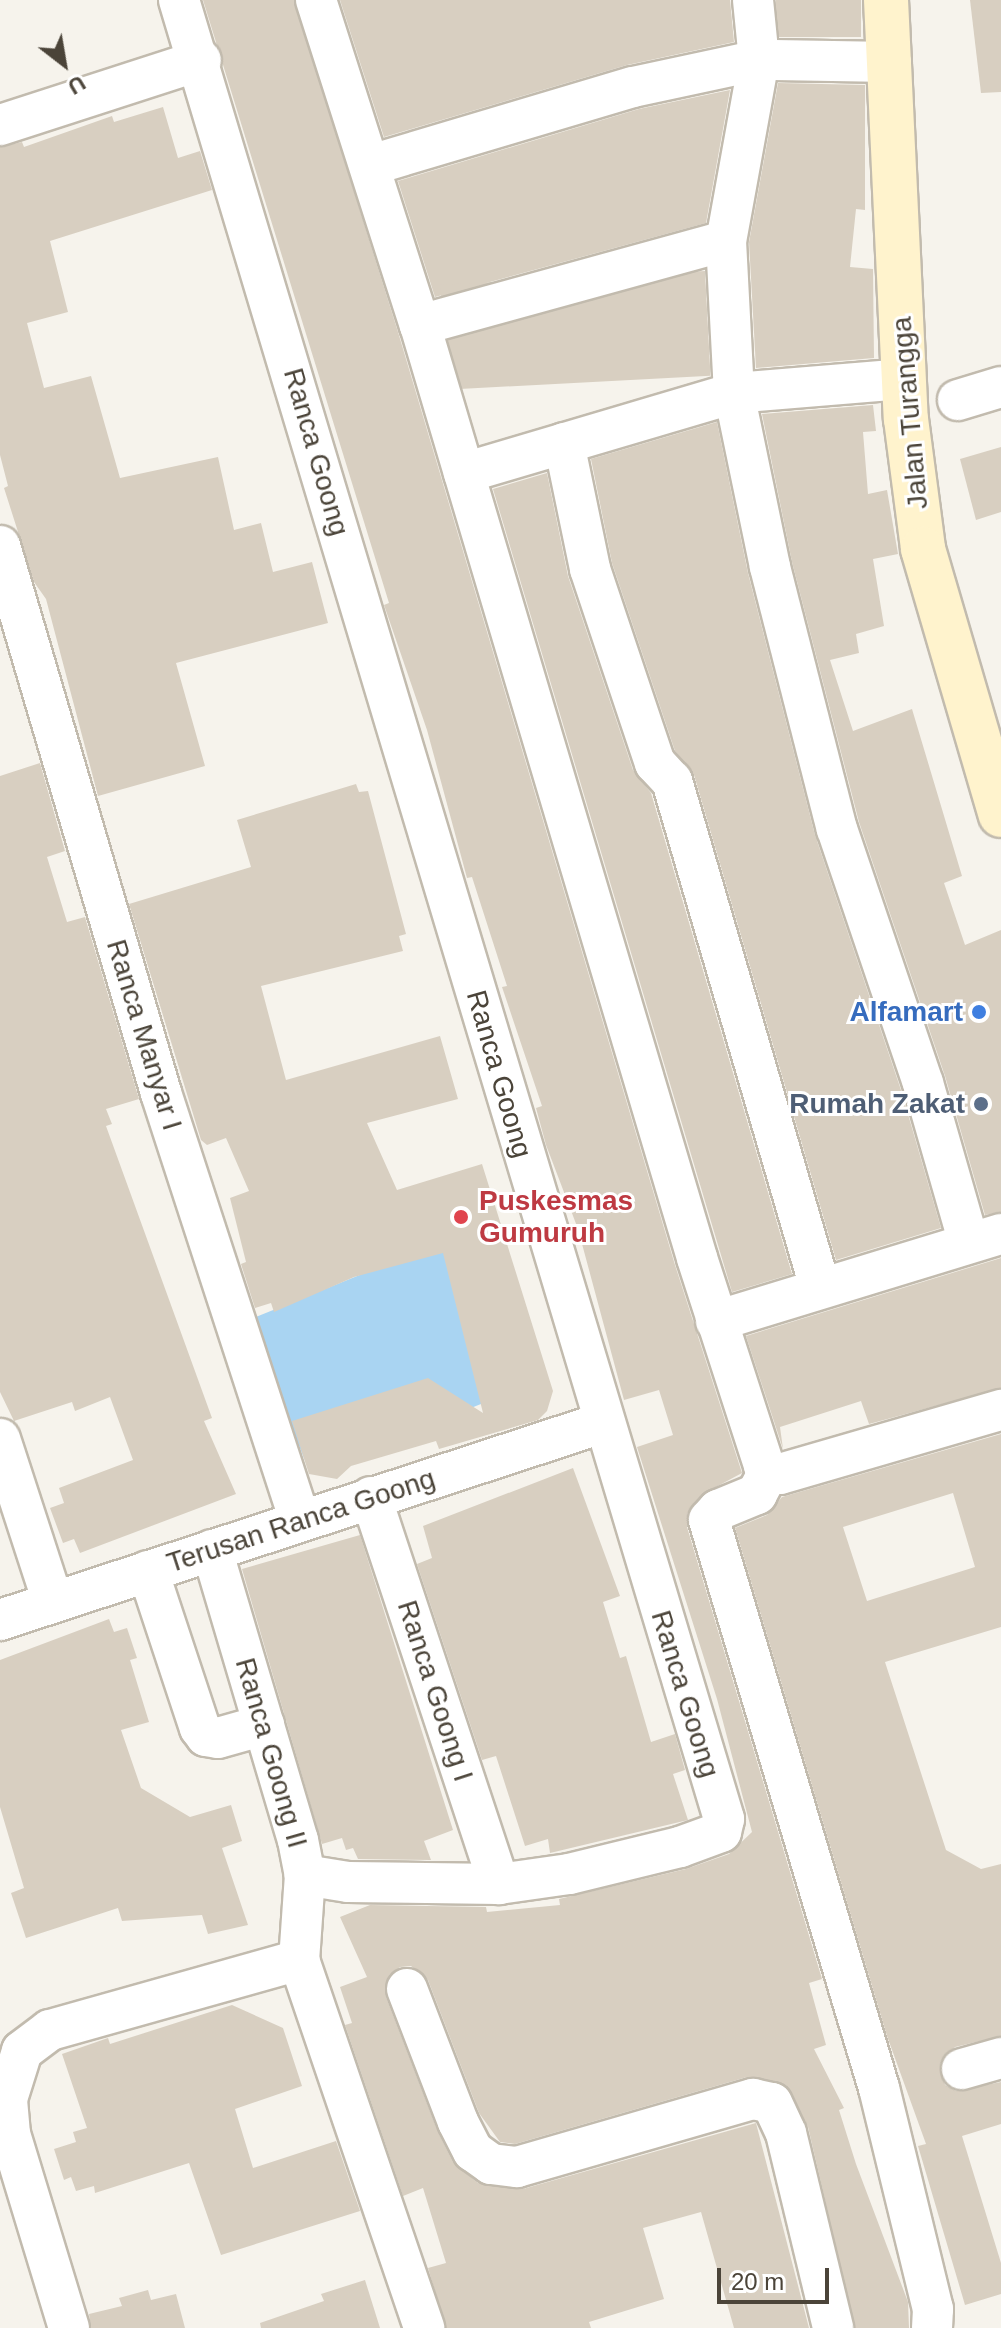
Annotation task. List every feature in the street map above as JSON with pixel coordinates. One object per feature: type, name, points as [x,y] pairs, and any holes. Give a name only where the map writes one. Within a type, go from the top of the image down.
[{"type":"main road","name":"Jalan Turangga","points":[[886,0],[903,379],[923,549],[1001,815]]},
{"type":"street","name":"Ranca Goong","points":[[179,0],[201,60],[602,1423],[724,1826],[715,1836],[638,1858],[499,1884],[348,1882],[305,1875]]},
{"type":"street","points":[[316,0],[420,325],[716,1321],[768,1473],[757,1494],[718,1510],[709,1520],[879,2088],[933,2309],[932,2328]]},
{"type":"street","points":[[716,1321],[985,1238],[923,1083],[837,829],[770,567],[734,393],[726,241],[766,60],[753,0]]},
{"type":"street","points":[[0,125],[201,60]]},
{"type":"street","points":[[371,165],[633,87],[766,60],[891,62]]},
{"type":"street","points":[[420,325],[726,241]]},
{"type":"street","points":[[464,473],[734,393],[903,379]]},
{"type":"street","points":[[958,400],[1001,387]]},
{"type":"street","points":[[564,443],[590,569],[616,634],[655,763],[672,781],[820,1287]]},
{"type":"street","name":"Ranca Manyar I","points":[[0,546],[161,1093],[300,1520]]},
{"type":"street","points":[[768,1473],[1001,1410]]},
{"type":"street","name":"Terusan Ranca Goong","points":[[0,1620],[602,1423]]},
{"type":"street","points":[[0,1439],[53,1602]]},
{"type":"street","name":"Ranca Goong I","points":[[371,1497],[499,1884]]},
{"type":"street","name":"Ranca Goong II","points":[[212,1550],[305,1875],[299,1960]]},
{"type":"street","points":[[148,1571],[200,1728],[206,1736],[218,1738],[264,1725]]},
{"type":"street","points":[[69,2328],[10,2134],[7,2099],[11,2046],[50,2030],[299,1960],[424,2328]]},
{"type":"street","points":[[407,1989],[464,2135],[473,2151],[491,2164],[517,2167],[753,2099],[772,2103],[786,2133],[833,2328]]},
{"type":"street","points":[[962,2069],[1001,2058]]},
{"type":"water","points":[[481,1226],[543,1379],[310,1473],[248,1320]]},
{"type":"building","points":[[203,0],[294,0],[398,332],[675,1265],[742,1473],[701,1495],[687,1514],[687,1527],[822,1979],[809,1983],[826,2045],[814,2049],[844,2108],[839,2110],[856,2164],[908,2302],[909,2328],[855,2328],[808,2127],[786,2085],[747,2077],[515,2144],[500,2142],[479,2113],[428,1980],[411,1966],[400,1967],[389,1975],[386,1997],[438,2132],[453,2162],[478,2183],[523,2189],[756,2123],[809,2328],[734,2328],[701,2212],[643,2228],[664,2299],[589,2322],[591,2328],[446,2328],[428,2268],[446,2263],[423,2188],[403,2196],[345,2025],[352,2023],[340,1987],[367,1977],[340,1917],[370,1905],[486,1907],[487,1912],[560,1905],[559,1899],[686,1869],[729,1854],[752,1832],[717,1699],[637,1447],[673,1435],[659,1390],[624,1400],[578,1229],[546,1145],[536,1108],[542,1106],[502,987],[507,986],[472,877],[467,878],[427,730],[384,605],[389,603]]},
{"type":"building","points":[[340,0],[730,0],[734,42],[627,65],[384,137]]},
{"type":"building","points":[[776,0],[861,0],[861,37],[776,37]]},
{"type":"building","points":[[970,0],[1001,0],[1001,92],[981,93]]},
{"type":"building","points":[[778,83],[865,85],[865,210],[856,209],[850,267],[873,269],[874,358],[756,368],[749,242]]},
{"type":"building","points":[[730,90],[706,223],[435,297],[398,181],[639,109]]},
{"type":"building","points":[[163,107],[178,158],[200,151],[212,190],[50,241],[68,312],[27,323],[44,388],[91,376],[120,478],[218,457],[234,530],[261,523],[273,572],[312,562],[328,623],[176,663],[205,766],[98,796],[46,599],[34,582],[4,488],[8,486],[0,455],[0,147],[22,142],[24,147],[112,116],[114,122]]},
{"type":"building","points":[[705,271],[710,376],[446,390],[440,285]]},
{"type":"building","points":[[873,405],[876,431],[863,432],[868,494],[887,490],[898,554],[873,559],[884,626],[856,634],[859,653],[830,660],[853,731],[912,709],[962,876],[944,883],[965,945],[1001,930],[1001,1212],[985,1215],[945,1076],[859,822],[792,562],[762,414]]},
{"type":"building","points":[[717,422],[748,573],[815,835],[901,1090],[941,1228],[836,1260],[694,775],[675,751],[612,563],[591,459]]},
{"type":"building","points":[[1001,447],[1001,512],[976,520],[960,459]]},
{"type":"building","points":[[547,473],[568,576],[633,770],[651,793],[792,1274],[732,1292],[493,489]]},
{"type":"building","points":[[40,763],[65,851],[47,857],[67,922],[85,917],[139,1099],[106,1109],[112,1124],[106,1126],[212,1418],[204,1421],[236,1494],[80,1553],[74,1539],[63,1543],[50,1508],[64,1503],[59,1488],[133,1460],[110,1397],[75,1411],[72,1402],[14,1421],[0,1392],[0,776]]},
{"type":"building","points":[[356,784],[359,792],[368,791],[406,934],[399,936],[403,951],[261,986],[286,1080],[440,1036],[458,1099],[367,1123],[397,1190],[482,1164],[553,1391],[547,1411],[538,1420],[439,1449],[436,1441],[351,1466],[337,1479],[309,1474],[292,1421],[428,1378],[483,1413],[443,1253],[354,1277],[274,1312],[271,1303],[255,1308],[241,1264],[246,1262],[230,1198],[249,1191],[226,1138],[207,1145],[201,1140],[129,904],[251,867],[237,820]]},
{"type":"building","points":[[1001,1258],[1001,1388],[869,1424],[861,1401],[780,1427],[783,1449],[746,1336]]},
{"type":"building","points":[[1001,1434],[1001,1627],[885,1662],[946,1850],[981,1869],[1001,1864],[1001,2036],[955,2047],[940,2064],[945,2085],[956,2091],[1001,2082],[1001,2124],[962,2136],[1001,2263],[1001,2294],[965,2305],[918,2146],[926,2144],[887,2036],[735,1528],[767,1515],[782,1497]],"holes":[[[953,1493],[975,1567],[867,1601],[843,1527]]]},
{"type":"building","points":[[573,1468],[620,1596],[603,1602],[620,1658],[626,1656],[651,1742],[675,1734],[685,1770],[673,1774],[688,1820],[550,1853],[548,1839],[525,1846],[496,1756],[482,1760],[417,1564],[432,1558],[423,1526]]},
{"type":"building","points":[[360,1535],[453,1830],[424,1841],[431,1860],[358,1859],[353,1848],[346,1850],[342,1838],[322,1844],[242,1569]]},
{"type":"building","points":[[109,1619],[114,1632],[127,1628],[137,1658],[130,1660],[149,1722],[121,1730],[141,1788],[190,1817],[231,1805],[242,1841],[222,1848],[248,1925],[208,1934],[202,1915],[122,1921],[118,1908],[26,1938],[11,1893],[24,1888],[0,1807],[0,1660]]},
{"type":"building","points":[[232,2005],[283,2028],[302,2086],[235,2109],[253,2168],[336,2141],[360,2211],[221,2255],[189,2163],[95,2193],[94,2186],[76,2191],[71,2177],[64,2180],[54,2149],[76,2142],[73,2132],[87,2128],[62,2054],[108,2038],[110,2044]]},
{"type":"building","points":[[365,2280],[380,2328],[261,2328],[260,2323],[324,2301],[321,2294]]},
{"type":"building","points":[[148,2290],[151,2300],[176,2294],[185,2328],[91,2328],[89,2314],[122,2306],[119,2298]]},
{"type":"place","name":"Alfamart","points":[[979,1012]]},
{"type":"place","name":"Rumah Zakat","points":[[981,1104]]},
{"type":"place","name":"Puskesmas Gumuruh","points":[[461,1217]]}]
